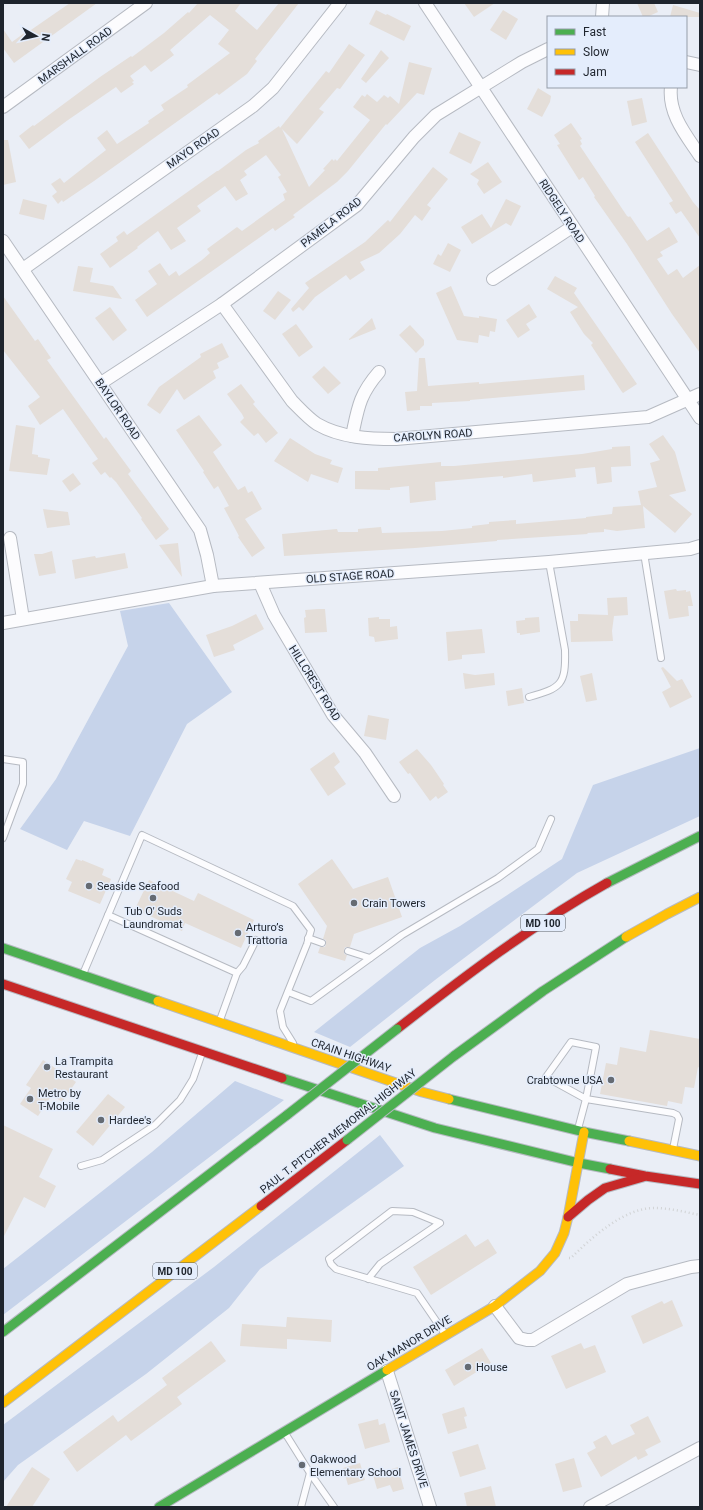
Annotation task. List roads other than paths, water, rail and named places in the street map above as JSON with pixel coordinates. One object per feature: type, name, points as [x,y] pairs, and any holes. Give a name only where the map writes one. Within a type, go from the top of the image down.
[{"type":"main road","name":"MD 100","points":[[3,1332],[492,957],[570,905],[651,859],[700,836]]},
{"type":"main road","name":"PAUL T. PITCHER MEMORIAL HIGHWAY","points":[[3,1403],[527,1001],[605,949],[673,910],[700,897]]},
{"type":"main road","name":"CRAIN HIGHWAY","points":[[3,948],[422,1092],[581,1131],[700,1156]]},
{"type":"main road","points":[[3,984],[338,1097],[435,1128],[645,1176],[700,1184]]},
{"type":"main road","name":"OAK MANOR DRIVE","points":[[159,1507],[495,1306],[540,1271],[555,1252],[564,1233],[579,1162],[581,1131]]},
{"type":"main road","points":[[568,1217],[599,1190],[637,1180],[645,1176]]},
{"type":"street","name":"MARSHALL ROAD","points":[[3,107],[146,3]]},
{"type":"street","name":"MAYO ROAD","points":[[23,269],[253,106],[273,88],[340,3]]},
{"type":"street","name":"RIDGELY ROAD","points":[[425,3],[700,418]]},
{"type":"street","points":[[602,16],[603,3]]},
{"type":"street","name":"PAMELA ROAD","points":[[101,383],[222,304],[357,205],[414,137],[436,115],[522,62],[547,50]]},
{"type":"street","points":[[687,62],[700,65]]},
{"type":"street","points":[[671,88],[670,96],[678,123],[700,156]]},
{"type":"street","points":[[493,279],[572,227]]},
{"type":"street","name":"BAYLOR ROAD","points":[[4,244],[23,269],[200,530],[213,586]]},
{"type":"street","name":"CAROLYN ROAD","points":[[222,304],[292,401],[318,424],[334,431],[352,436],[373,439],[396,439],[648,417],[700,394]]},
{"type":"street","points":[[352,436],[363,393],[369,383],[379,372]]},
{"type":"street","points":[[10,538],[23,618]]},
{"type":"street","name":"OLD STAGE ROAD","points":[[3,622],[213,586],[548,562],[690,549],[700,546]]},
{"type":"street","name":"HILLCREST ROAD","points":[[260,583],[274,615],[333,715],[365,753],[394,796]]},
{"type":"street","points":[[495,1306],[519,1338],[533,1340],[627,1284],[700,1266]]},
{"type":"street","name":"SAINT JAMES DRIVE","points":[[386,1371],[430,1507]]},
{"type":"street","points":[[590,1507],[700,1448]]},
{"type":"lane","points":[[644,553],[661,658]]},
{"type":"lane","points":[[528,697],[550,691],[558,686],[564,676],[566,665],[565,650],[548,562]]},
{"type":"lane","points":[[3,759],[23,762],[23,784],[3,838]]},
{"type":"lane","points":[[288,992],[311,1001],[402,934],[498,878],[538,849],[551,819]]},
{"type":"lane","points":[[82,975],[142,835],[293,906],[311,930],[280,1011],[283,1026],[297,1049]]},
{"type":"lane","points":[[108,915],[237,973]]},
{"type":"lane","points":[[308,938],[322,943]]},
{"type":"lane","points":[[219,1022],[237,973],[243,966],[256,940]]},
{"type":"lane","points":[[348,950],[370,958]]},
{"type":"lane","points":[[581,1131],[586,1099],[596,1047],[571,1042],[546,1077],[586,1099],[673,1113],[677,1115],[678,1119],[673,1150]]},
{"type":"lane","points":[[80,1166],[102,1160],[155,1125],[180,1100],[193,1079],[202,1051]]},
{"type":"lane","points":[[368,1279],[380,1264],[440,1223],[414,1212],[392,1212],[329,1259],[331,1264],[336,1269],[368,1279],[417,1293],[446,1335]]},
{"type":"lane","points":[[284,1431],[310,1473],[334,1507]]},
{"type":"lane","points":[[301,1507],[310,1473]]},
{"type":"place","name":"Seaside Seafood","points":[[89,886]]},
{"type":"place","name":"Tub O' Suds Laundromat","points":[[153,898]]},
{"type":"place","name":"Crain Towers","points":[[354,903]]},
{"type":"place","name":"Arturo’s Trattoria","points":[[238,933]]},
{"type":"place","name":"La Trampita Restaurant","points":[[47,1067]]},
{"type":"place","name":"Crabtowne USA","points":[[611,1080]]},
{"type":"place","name":"Metro by T-Mobile","points":[[30,1099]]},
{"type":"place","name":"Hardee's","points":[[101,1120]]},
{"type":"place","name":"House","points":[[468,1367]]},
{"type":"place","name":"Oakwood Elementary School","points":[[302,1465]]}]
